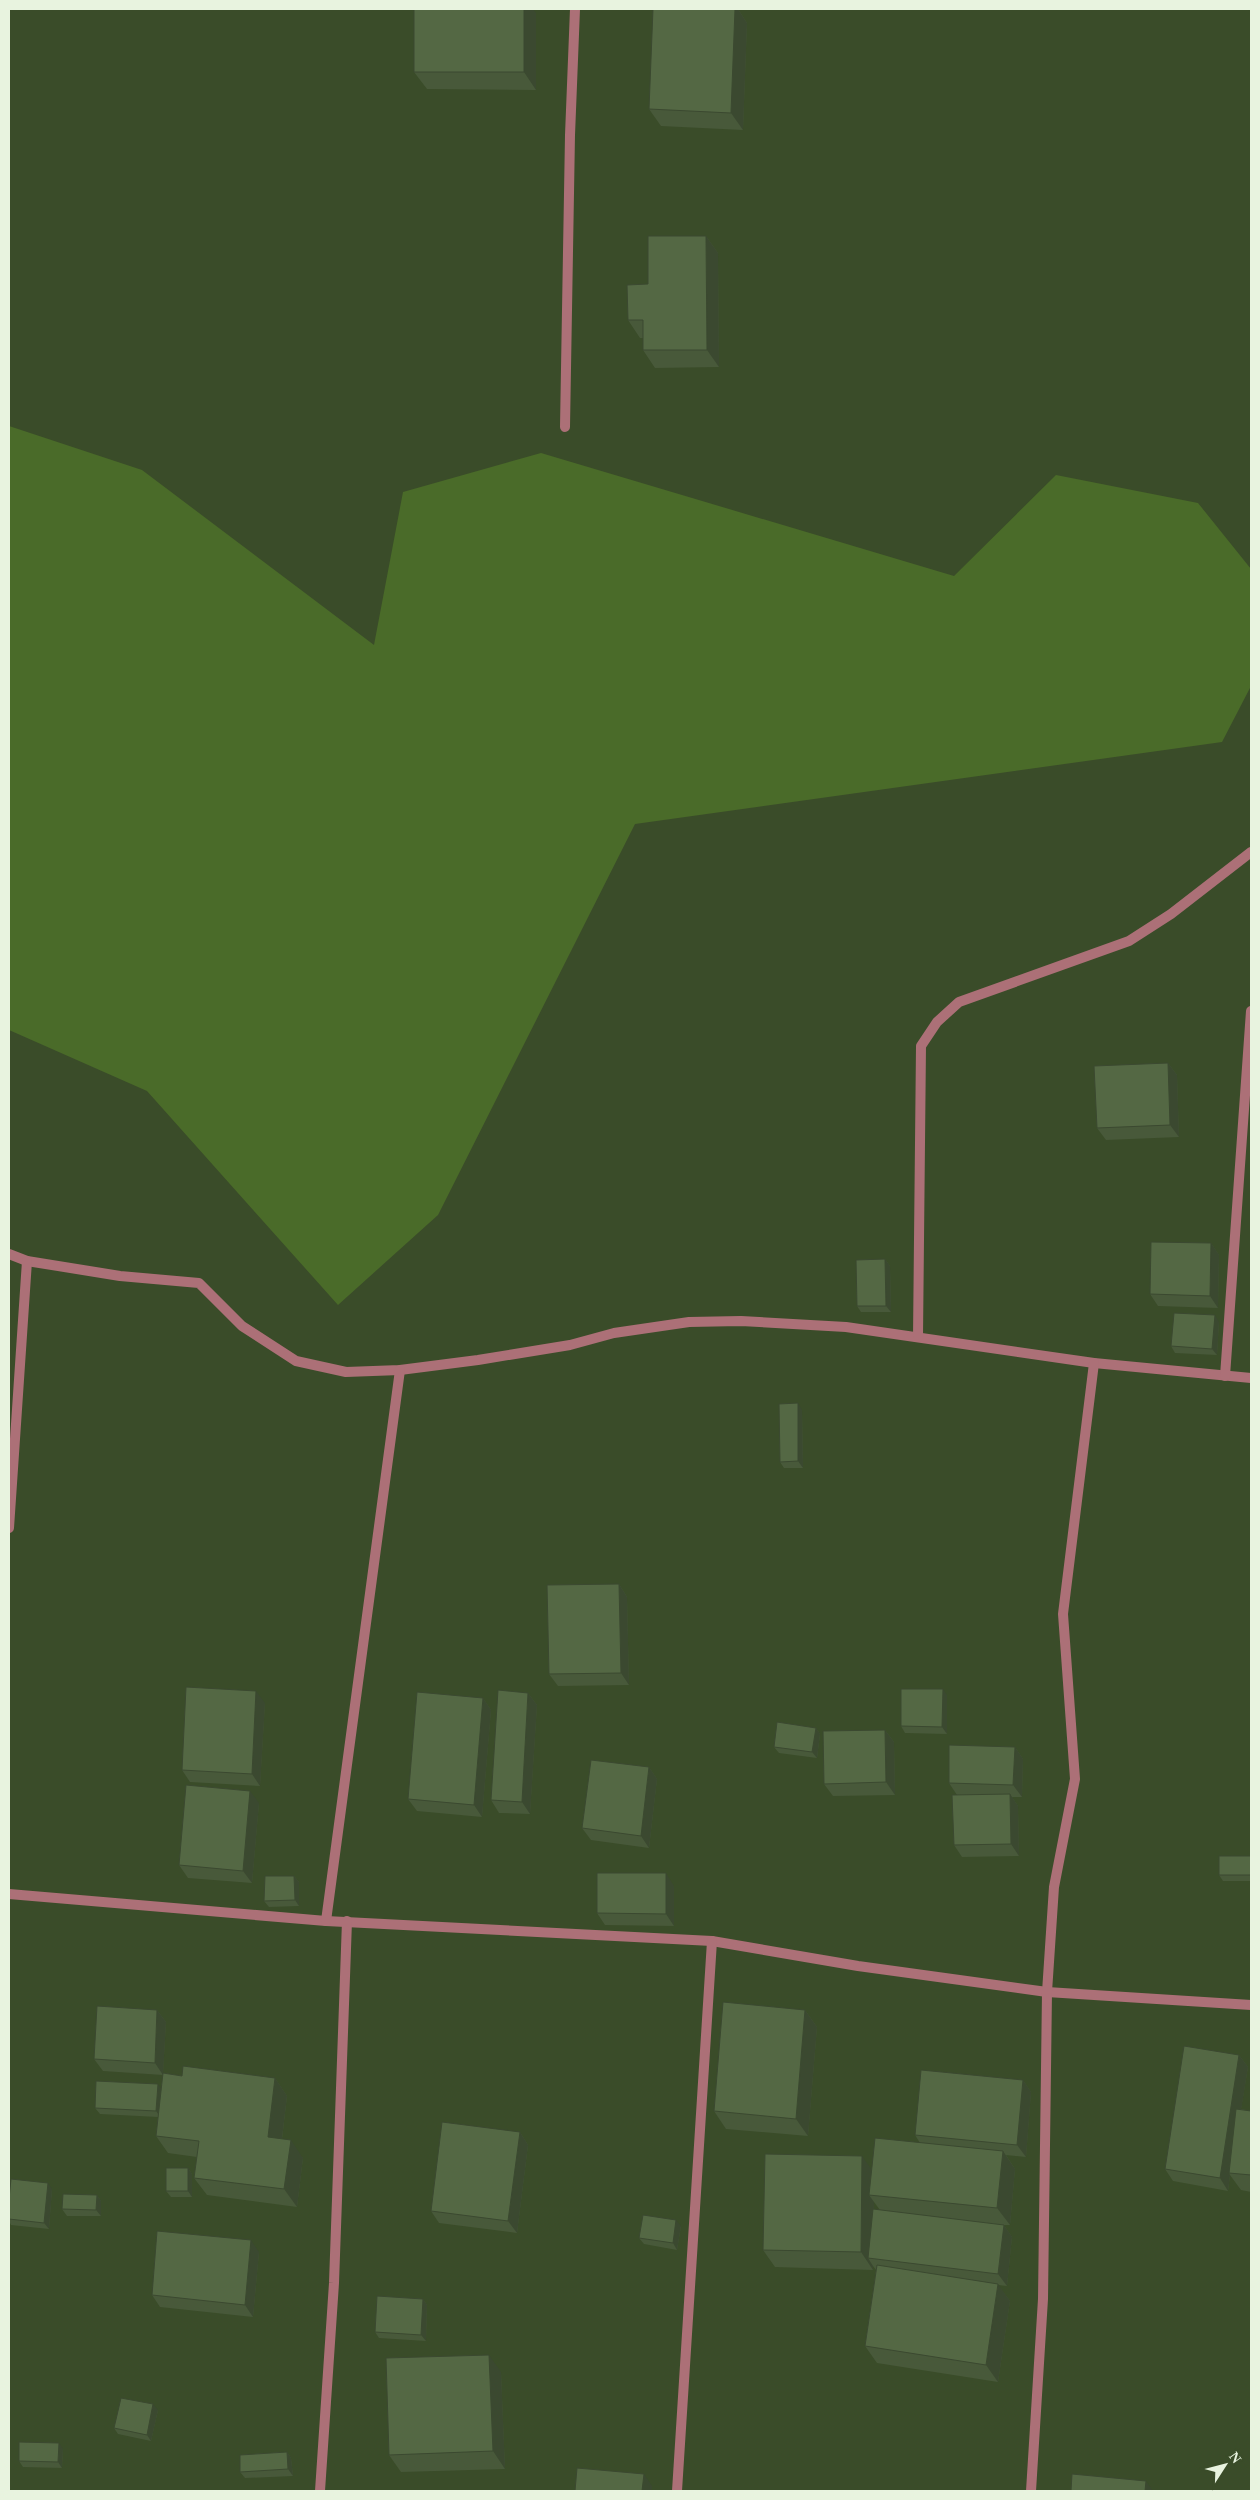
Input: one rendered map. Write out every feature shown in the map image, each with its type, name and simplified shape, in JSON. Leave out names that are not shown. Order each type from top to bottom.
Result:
[{"type":"street","points":[[565,427],[570,135],[575,9]]},
{"type":"street","points":[[918,1337],[921,1046],[936,1022],[959,1002],[1129,941],[1171,914],[1251,852]]},
{"type":"street","points":[[1225,1376],[1251,1012]]},
{"type":"street","points":[[9,1254],[27,1261],[120,1276],[199,1283],[242,1326],[296,1361],[346,1372],[400,1370],[478,1360],[570,1344],[614,1333],[689,1322],[741,1321],[846,1327],[1094,1363],[1251,1378]]},
{"type":"street","points":[[9,1528],[27,1261]]},
{"type":"street","points":[[1031,2491],[1043,2299],[1047,1992],[1054,1887],[1075,1779],[1063,1614],[1094,1363]]},
{"type":"street","points":[[326,1921],[400,1370]]},
{"type":"street","points":[[9,1894],[326,1921],[712,1941],[858,1966],[1047,1992],[1251,2005]]},
{"type":"street","points":[[320,2491],[334,2283],[347,1921]]},
{"type":"street","points":[[677,2491],[712,1941]]},
{"type":"green space","points":[[9,426],[142,470],[374,645],[403,492],[541,453],[954,576],[1056,475],[1198,503],[1251,569],[1251,686],[1222,742],[635,824],[438,1215],[338,1305],[147,1091],[9,1030]]},
{"type":"building","points":[[414,9],[524,9],[524,72],[414,72]]},
{"type":"building","points":[[653,9],[735,9],[731,113],[649,109]]},
{"type":"building","points":[[648,236],[706,236],[707,350],[643,350],[643,320],[628,320],[627,285],[648,284]]},
{"type":"building","points":[[1168,1063],[1170,1125],[1097,1128],[1094,1066]]},
{"type":"building","points":[[1151,1242],[1211,1243],[1210,1296],[1150,1294]]},
{"type":"building","points":[[885,1259],[886,1306],[857,1306],[856,1260]]},
{"type":"building","points":[[1174,1313],[1215,1315],[1212,1349],[1171,1346]]},
{"type":"building","points":[[798,1403],[798,1461],[780,1462],[779,1404]]},
{"type":"building","points":[[619,1584],[621,1673],[549,1674],[547,1585]]},
{"type":"building","points":[[186,1687],[256,1691],[252,1774],[182,1770]]},
{"type":"building","points":[[901,1689],[943,1689],[942,1727],[901,1726]]},
{"type":"building","points":[[498,1690],[528,1693],[522,1802],[491,1800]]},
{"type":"building","points":[[417,1692],[483,1698],[474,1805],[408,1799]]},
{"type":"building","points":[[777,1722],[816,1728],[812,1752],[774,1747]]},
{"type":"building","points":[[885,1730],[886,1782],[824,1784],[823,1731]]},
{"type":"building","points":[[949,1745],[1015,1747],[1013,1785],[949,1783]]},
{"type":"building","points":[[591,1760],[649,1767],[641,1836],[582,1828]]},
{"type":"building","points":[[186,1785],[250,1791],[243,1871],[179,1865]]},
{"type":"building","points":[[1010,1794],[1011,1844],[954,1845],[952,1795]]},
{"type":"building","points":[[1219,1856],[1251,1856],[1251,1875],[1219,1875]]},
{"type":"building","points":[[597,1873],[666,1873],[666,1914],[597,1913]]},
{"type":"building","points":[[265,1876],[294,1876],[295,1900],[264,1901]]},
{"type":"building","points":[[723,2002],[805,2010],[796,2119],[714,2111]]},
{"type":"building","points":[[97,2006],[157,2010],[155,2063],[94,2059]]},
{"type":"building","points":[[1184,2046],[1239,2055],[1220,2178],[1165,2169]]},
{"type":"building","points":[[183,2066],[275,2078],[268,2137],[291,2140],[284,2189],[194,2178],[199,2141],[156,2136],[163,2073],[182,2076]]},
{"type":"building","points":[[921,2070],[1023,2080],[1017,2145],[915,2135]]},
{"type":"building","points":[[96,2081],[158,2084],[156,2111],[95,2108]]},
{"type":"building","points":[[1236,2109],[1251,2111],[1251,2175],[1229,2173]]},
{"type":"building","points":[[442,2122],[520,2132],[508,2221],[431,2211]]},
{"type":"building","points":[[875,2138],[1003,2151],[997,2208],[869,2195]]},
{"type":"building","points":[[765,2154],[862,2156],[861,2252],[763,2250]]},
{"type":"building","points":[[166,2168],[188,2168],[188,2191],[166,2191]]},
{"type":"building","points":[[11,2179],[48,2183],[44,2223],[9,2219]]},
{"type":"building","points":[[63,2194],[97,2195],[96,2210],[62,2209]]},
{"type":"building","points":[[873,2209],[1004,2225],[998,2274],[868,2258]]},
{"type":"building","points":[[643,2215],[676,2220],[673,2243],[639,2238]]},
{"type":"building","points":[[157,2231],[251,2240],[245,2305],[152,2295]]},
{"type":"building","points":[[877,2265],[998,2284],[986,2365],[865,2346]]},
{"type":"building","points":[[377,2296],[423,2299],[421,2335],[375,2332]]},
{"type":"building","points":[[489,2355],[493,2451],[389,2455],[386,2358]]},
{"type":"building","points":[[121,2398],[153,2404],[147,2435],[114,2428]]},
{"type":"building","points":[[19,2442],[59,2443],[58,2462],[19,2461]]},
{"type":"building","points":[[287,2452],[288,2469],[240,2472],[240,2455]]},
{"type":"building","points":[[577,2468],[644,2474],[642,2491],[575,2491]]},
{"type":"building","points":[[1072,2474],[1146,2481],[1145,2491],[1071,2491]]}]
